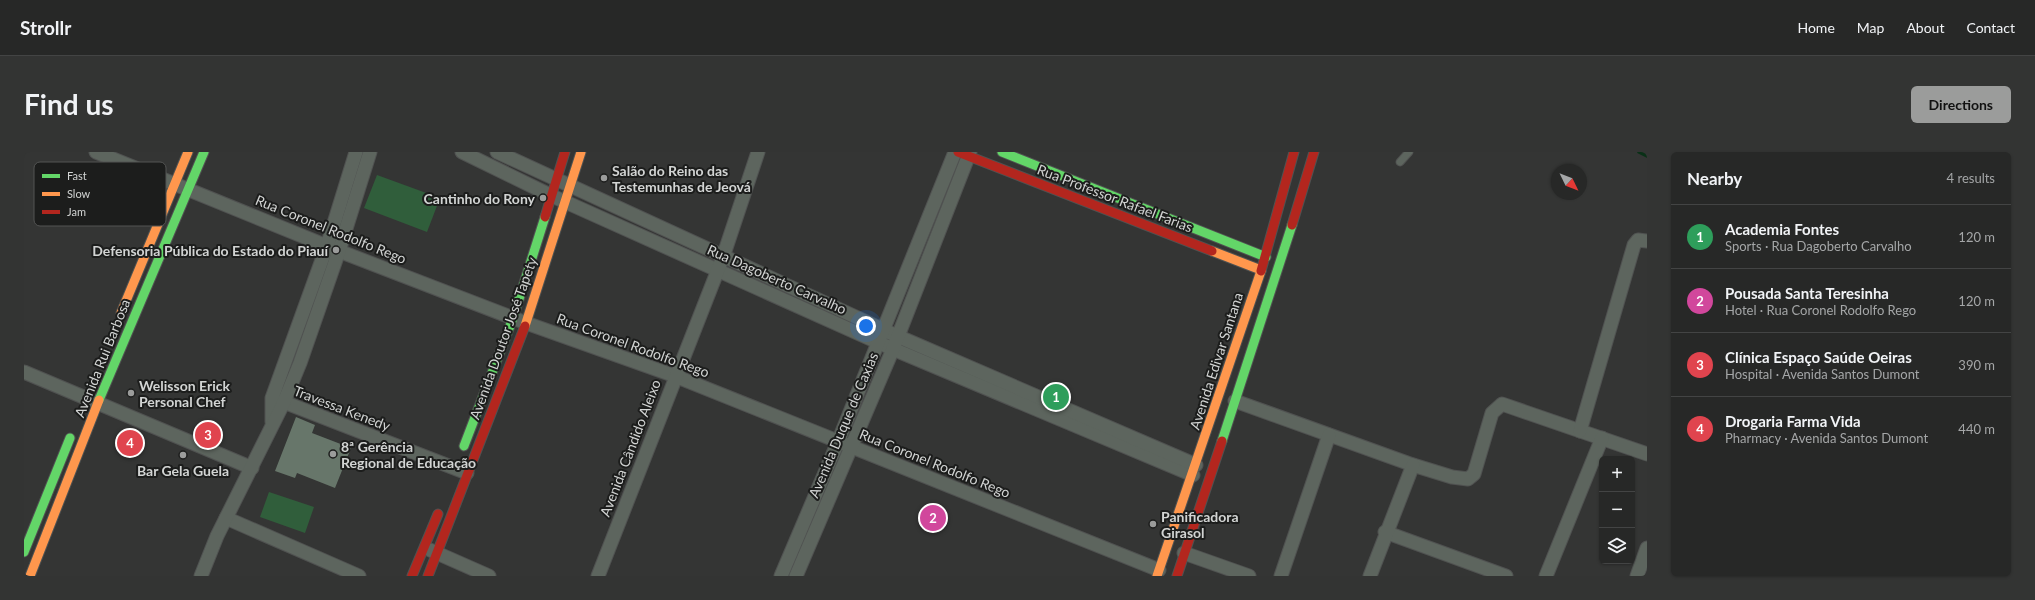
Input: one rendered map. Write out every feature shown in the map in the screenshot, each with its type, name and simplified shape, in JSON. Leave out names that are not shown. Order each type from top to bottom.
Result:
[{"type":"main road","name":"Avenida Rui Barbosa","points":[[166,204],[188,152]]},
{"type":"main road","name":"Avenida Rui Barbosa","points":[[30,576],[90,399],[121,341],[204,152]]},
{"type":"main road","name":"Avenida Doutor José Tapety","points":[[428,576],[437,552],[458,467],[513,318],[550,195],[565,152]]},
{"type":"main road","name":"Avenida Doutor José Tapety","points":[[458,467],[526,323],[581,152]]},
{"type":"main road","name":"Rua Professor Rafael Farias","points":[[1002,152],[1266,256]]},
{"type":"main road","name":"Avenida Edivar Santana","points":[[1158,573],[1195,470],[1266,256],[1294,152]]},
{"type":"main road","points":[[1176,576],[1279,269],[1314,152]]},
{"type":"main road","name":"Rua Professor Rafael Farias","points":[[963,153],[1261,270]]},
{"type":"main road","name":"Avenida Rui Barbosa","points":[[117,324],[157,226]]},
{"type":"main road","name":"Avenida Rui Barbosa","points":[[24,552],[75,427]]},
{"type":"main road","points":[[412,576],[441,505]]},
{"type":"street","name":"Rua Coronel Rodolfo Rego","points":[[96,152],[120,162]]},
{"type":"street","points":[[333,248],[356,152]]},
{"type":"street","points":[[201,576],[226,518],[252,468],[272,424],[278,400],[333,248],[370,152]]},
{"type":"street","name":"Rua Dagoberto Carvalho","points":[[462,152],[564,201],[882,329],[895,342],[1195,470]]},
{"type":"street","name":"Rua Dagoberto Carvalho","points":[[497,152],[556,180],[878,342],[895,342]]},
{"type":"street","name":"Avenida Cândido Aleixo","points":[[598,576],[675,376],[721,263],[758,152]]},
{"type":"street","name":"Avenida Duque de Caxias","points":[[781,576],[838,442],[882,329],[963,153]]},
{"type":"street","name":"Avenida Duque de Caxias","points":[[796,576],[895,342],[963,153]]},
{"type":"street","name":"Rua Coronel Rodolfo Rego","points":[[166,181],[526,323],[675,376],[851,446],[1158,573]]},
{"type":"street","points":[[1580,431],[1634,245],[1638,240],[1647,241]]},
{"type":"street","points":[[24,372],[252,468]]},
{"type":"street","name":"Travessa Kenedy","points":[[278,400],[458,467]]},
{"type":"street","points":[[1235,401],[1413,465],[1458,478],[1472,477],[1492,413],[1502,404],[1647,454]]},
{"type":"street","points":[[1281,576],[1329,435]]},
{"type":"street","points":[[1546,576],[1602,438]]},
{"type":"street","points":[[1370,576],[1385,532],[1413,465]]},
{"type":"street","points":[[226,518],[359,576]]},
{"type":"street","points":[[1385,532],[1506,576]]},
{"type":"street","points":[[425,547],[489,576]]},
{"type":"street","points":[[1637,576],[1647,548]]},
{"type":"street","points":[[1184,552],[1249,576]]},
{"type":"lane","points":[[1400,162],[1409,152]]},
{"type":"green space","points":[[377,175],[440,198],[427,232],[364,208]]},
{"type":"green space","points":[[269,492],[314,507],[305,533],[260,517]]},
{"type":"building","name":"8ª Gerência Regional de Educação","points":[[296,417],[315,425],[312,433],[351,448],[335,488],[297,473],[295,478],[275,471]]},
{"type":"waterway","points":[[1639,152],[1647,156]]},
{"type":"traffic: fast","points":[[99,400],[204,152]]},
{"type":"traffic: fast","points":[[1002,152],[1266,257]]},
{"type":"traffic: fast","points":[[464,446],[513,318],[545,217]]},
{"type":"traffic: fast","points":[[1222,441],[1292,225]]},
{"type":"traffic: fast","points":[[24,552],[70,438]]},
{"type":"traffic: slow","points":[[166,205],[188,152]]},
{"type":"traffic: slow","points":[[525,326],[581,152]]},
{"type":"traffic: slow","points":[[121,313],[157,226]]},
{"type":"traffic: slow","points":[[1212,251],[1261,270]]},
{"type":"traffic: slow","points":[[1157,576],[1261,271]]},
{"type":"traffic: slow","points":[[30,576],[99,400]]},
{"type":"traffic: jam","points":[[545,217],[565,152]]},
{"type":"traffic: jam","points":[[958,152],[1212,251]]},
{"type":"traffic: jam","points":[[1261,271],[1294,152]]},
{"type":"traffic: jam","points":[[1292,225],[1314,152]]},
{"type":"traffic: jam","points":[[428,576],[525,326]]},
{"type":"traffic: jam","points":[[1177,576],[1222,441]]},
{"type":"traffic: jam","points":[[412,576],[438,514]]},
{"type":"place","name":"Salão do Reino das Testemunhas de Jeová","points":[[604,178]]},
{"type":"place","name":"Cantinho do Rony","points":[[543,198]]},
{"type":"place","name":"Defensoria Pública do Estado do Piauí","points":[[336,250]]},
{"type":"place","name":"Welisson Erick Personal Chef","points":[[131,393]]},
{"type":"place","name":"Academia Fontes","points":[[1056,397]]},
{"type":"place","name":"Clínica Espaço Saúde Oeiras","points":[[208,435]]},
{"type":"place","name":"Drogaria Farma Vida","points":[[130,443]]},
{"type":"place","name":"8ª Gerência Regional de Educação","points":[[333,454]]},
{"type":"place","name":"Bar Gela Guela","points":[[183,455]]},
{"type":"place","name":"Pousada Santa Teresinha","points":[[933,518]]},
{"type":"place","name":"Panificadora Girasol","points":[[1153,524]]}]
